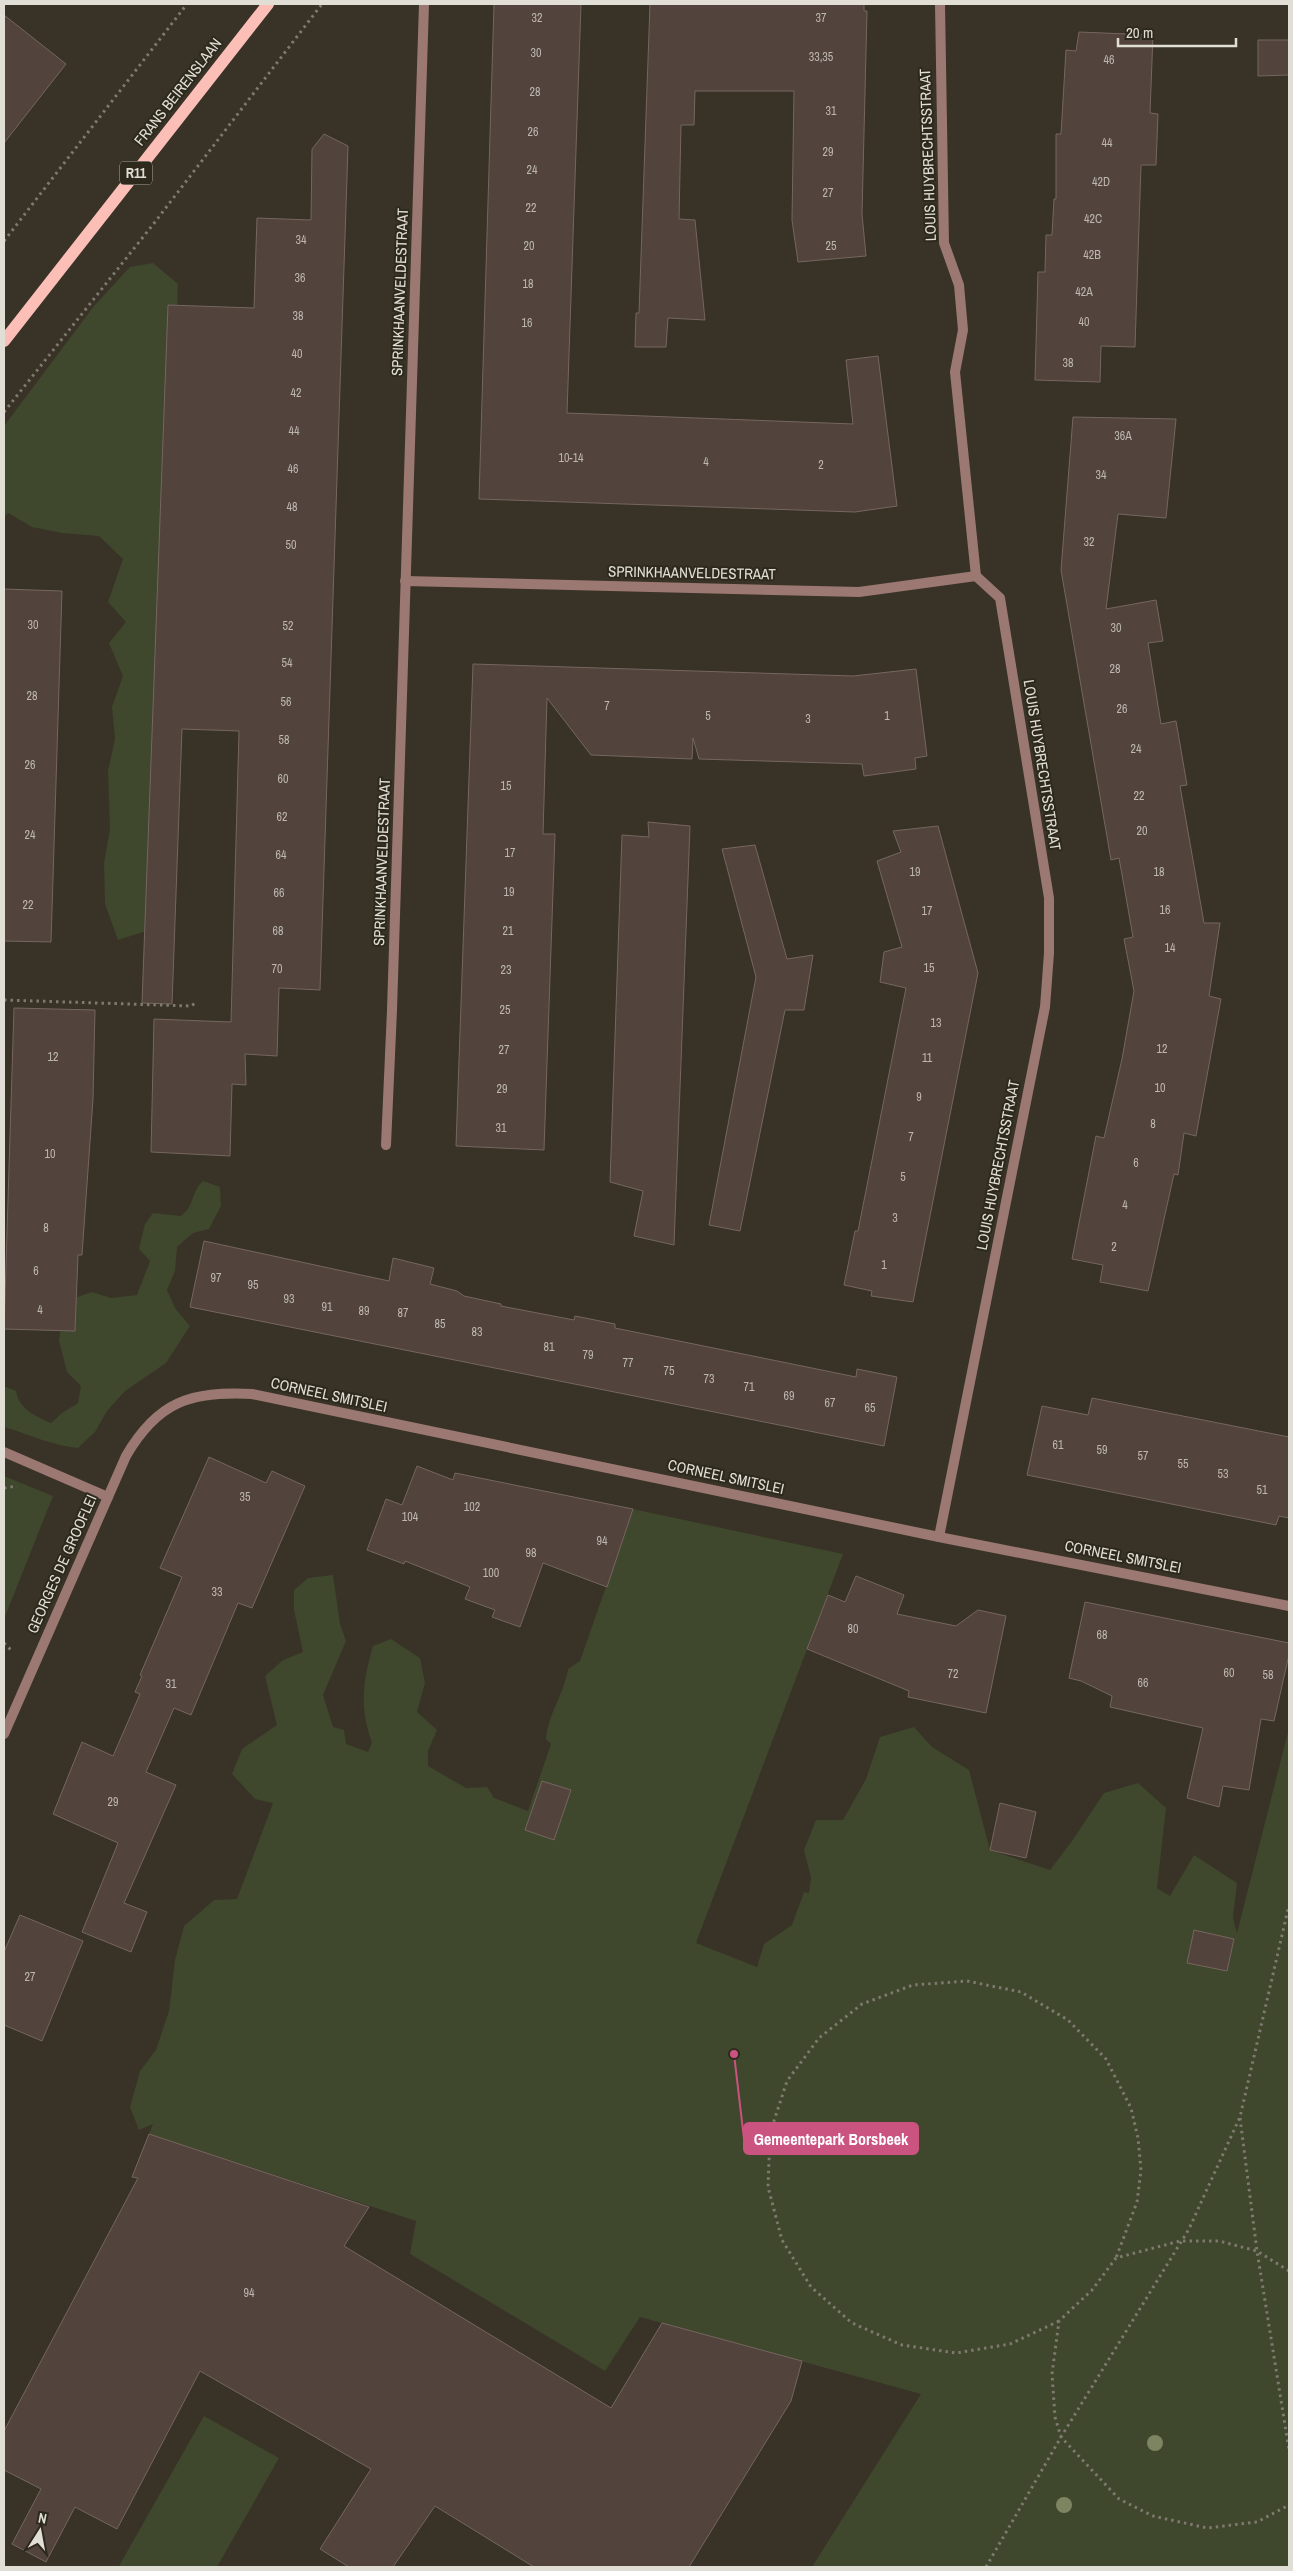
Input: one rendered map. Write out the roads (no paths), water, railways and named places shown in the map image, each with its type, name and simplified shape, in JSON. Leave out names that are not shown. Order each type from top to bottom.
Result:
[{"type":"main road","name":"FRANS BEIRENSLAAN","points":[[4,341],[268,4]]},
{"type":"street","name":"SPRINKHAANVELDESTRAAT","points":[[386,1145],[424,4]]},
{"type":"street","name":"LOUIS HUYBRECHTSSTRAAT","points":[[939,1536],[1045,1007],[1049,953],[1049,898],[1000,598],[976,576],[955,372],[963,330],[959,285],[944,243],[940,4]]},
{"type":"street","name":"SPRINKHAANVELDESTRAAT","points":[[405,581],[859,592],[976,576]]},
{"type":"street","name":"CORNEEL SMITSLEI","points":[[160,1414],[185,1399],[218,1392],[252,1394],[939,1536],[1289,1606]]},
{"type":"street","name":"GEORGES DE GROOFLEI","points":[[4,1734],[126,1456],[140,1432],[160,1414]]},
{"type":"street","points":[[4,1452],[108,1497]]},
{"type":"place","name":"Gemeentepark Borsbeek","points":[[734,2054]]}]
